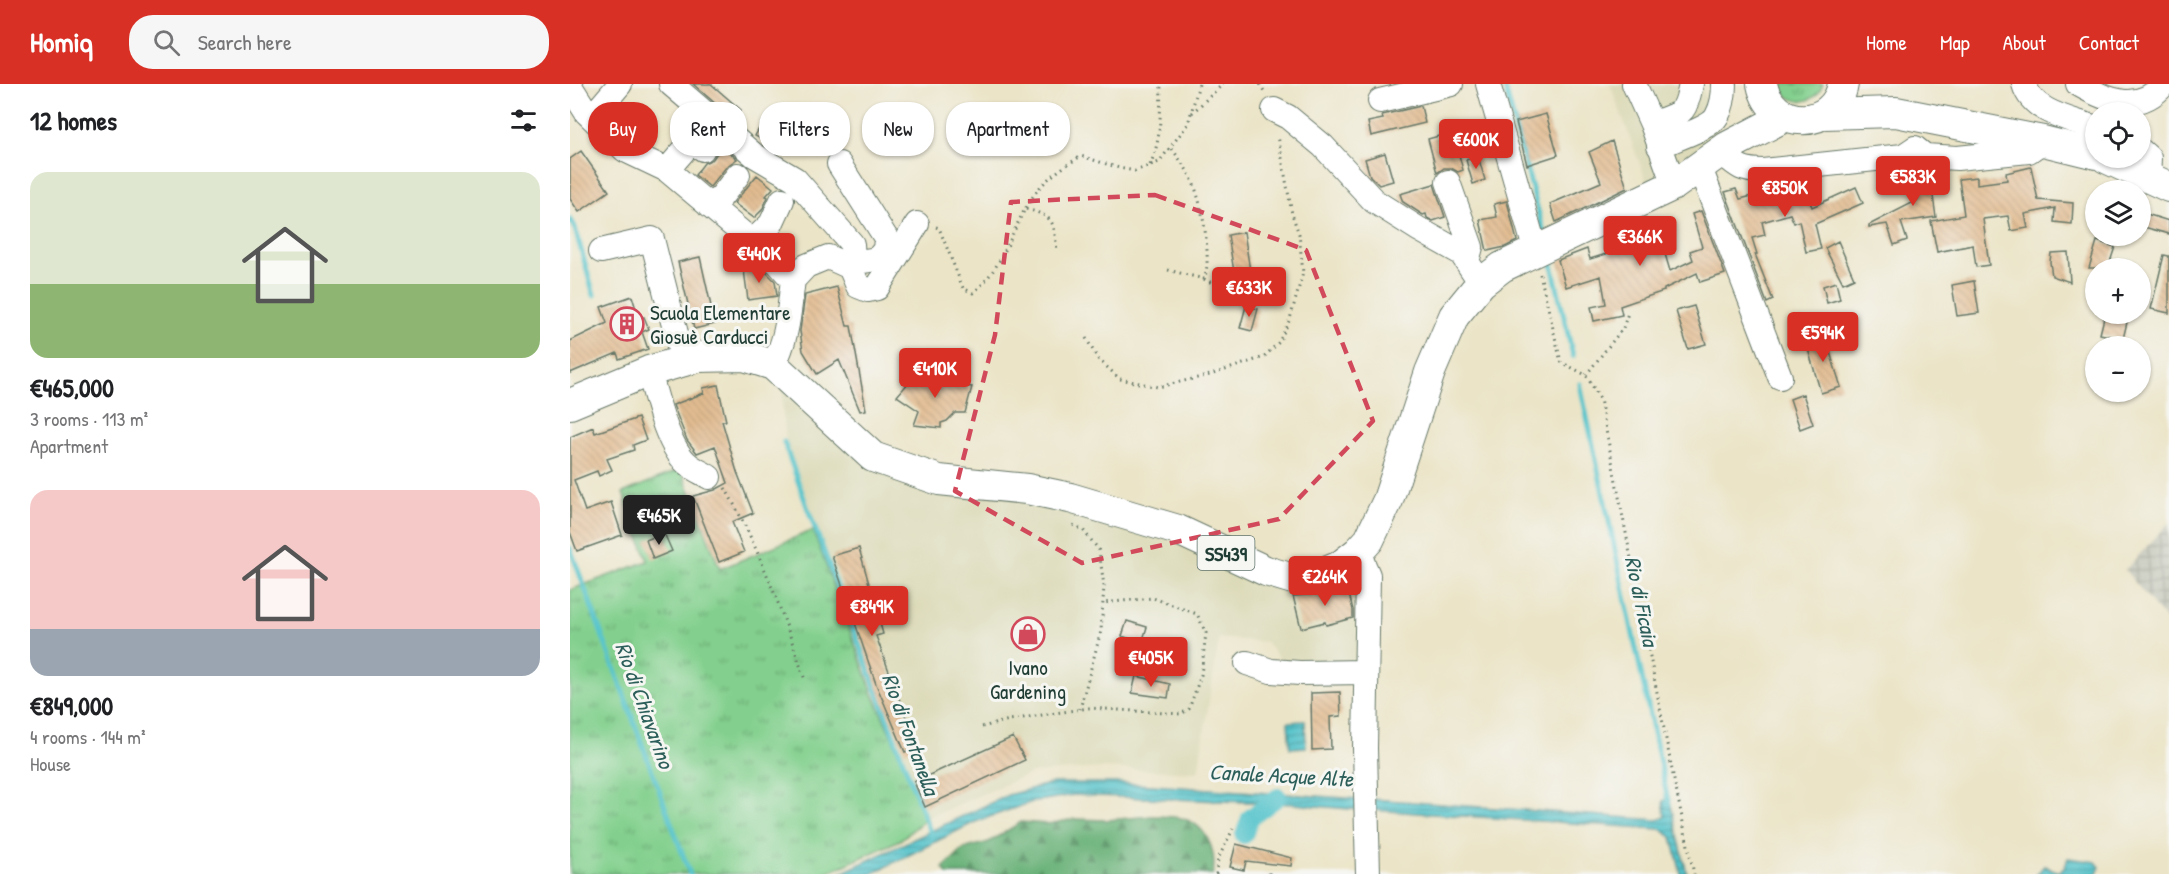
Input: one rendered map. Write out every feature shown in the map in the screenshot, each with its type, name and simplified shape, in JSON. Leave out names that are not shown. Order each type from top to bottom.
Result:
[{"type":"main road","points":[[1762,84],[1768,101],[1776,110],[1786,116],[1805,120],[1823,114],[1906,114],[2085,151]]},
{"type":"main road","points":[[1714,163],[1762,84]]},
{"type":"main road","points":[[1823,114],[1837,100],[1843,84]]},
{"type":"main road","points":[[1857,84],[1906,114]]},
{"type":"main road","name":"SS439","points":[[570,404],[649,371],[683,361],[698,357],[744,356],[773,364],[873,457],[939,480],[1006,486],[1070,498],[1178,530],[1266,571],[1293,579],[1312,578],[1340,566],[1358,552],[1376,528],[1388,500],[1441,344],[1474,273],[1502,267],[1535,249],[1674,185],[1714,163],[1786,116]]},
{"type":"street","points":[[605,102],[620,84]]},
{"type":"street","points":[[670,84],[754,155],[795,179],[852,244],[851,263],[858,286],[868,290],[877,288],[917,224]]},
{"type":"street","points":[[1380,101],[1451,84]]},
{"type":"street","points":[[1488,84],[1535,249]]},
{"type":"street","points":[[1634,84],[1674,185]]},
{"type":"street","points":[[1655,135],[1683,111],[1687,104],[1691,84]]},
{"type":"street","points":[[1655,135],[1710,124],[1717,117],[1724,95],[1724,84]]},
{"type":"street","points":[[2024,84],[2026,90],[2045,111],[2085,124]]},
{"type":"street","points":[[2078,84],[2095,94],[2117,101],[2136,103],[2164,84]]},
{"type":"street","points":[[570,86],[588,111]]},
{"type":"street","points":[[1274,110],[1288,117],[1323,146],[1374,201],[1461,253],[1474,273]]},
{"type":"street","points":[[1906,114],[1915,148],[1925,156],[1957,158],[2030,151],[2043,141]]},
{"type":"street","points":[[1714,163],[1750,171],[1903,156],[1915,148]]},
{"type":"street","points":[[638,156],[667,170],[778,263],[793,280]]},
{"type":"street","points":[[667,170],[679,156]]},
{"type":"street","points":[[1714,163],[1750,171]]},
{"type":"street","points":[[1714,163],[1780,378]]},
{"type":"street","points":[[773,364],[779,355],[788,324],[793,280],[806,266],[828,257],[851,263],[877,260],[885,250],[886,238],[839,165]]},
{"type":"street","points":[[709,206],[721,197],[738,174]]},
{"type":"street","points":[[1448,182],[1471,247],[1474,273]]},
{"type":"street","points":[[752,242],[771,224],[782,200]]},
{"type":"street","points":[[601,250],[652,238],[683,361]]},
{"type":"street","points":[[773,364],[775,304]]},
{"type":"street","points":[[649,371],[666,430],[675,446],[687,464],[709,477]]},
{"type":"street","points":[[1358,552],[1368,575],[1366,672],[1368,874]]},
{"type":"street","points":[[1247,663],[1271,671],[1366,672]]},
{"type":"path","points":[[1149,166],[1154,155],[1160,126],[1161,84]]},
{"type":"path","points":[[917,224],[927,223],[939,228],[963,288],[974,293],[988,280],[1000,263],[1032,198],[1054,173],[1081,156],[1135,171],[1159,162],[1188,124],[1199,84]]},
{"type":"path","points":[[1191,114],[1222,84]]},
{"type":"path","points":[[1086,338],[1098,359],[1120,379],[1158,387],[1210,375],[1264,357],[1279,342],[1290,319],[1303,273],[1299,234],[1292,214],[1274,110],[1260,84]]},
{"type":"path","points":[[1171,147],[1190,176],[1203,219],[1208,269],[1204,279]]},
{"type":"path","points":[[1026,209],[1044,214],[1053,223],[1057,249]]},
{"type":"path","points":[[1535,249],[1561,362],[1586,375],[1600,399],[1694,874]]},
{"type":"path","points":[[1168,270],[1204,279],[1220,287]]},
{"type":"path","points":[[1586,375],[1623,327],[1628,313]]},
{"type":"path","points":[[709,477],[723,484],[758,552],[780,604],[804,680]]},
{"type":"path","points":[[1068,522],[1083,530],[1099,550],[1104,586],[1101,631],[1080,709]]},
{"type":"path","points":[[982,727],[1009,720],[1080,709],[1181,714],[1190,709],[1201,675],[1206,633],[1197,614],[1153,598],[1102,603]]},
{"type":"path","points":[[1216,874],[1218,859],[1233,829]]},
{"type":"highlighted area","points":[[1155,195],[1306,250],[1373,421],[1279,519],[1082,563],[955,491],[995,335],[1011,202]]},
{"type":"shaded area","points":[[1610,84],[1701,84],[1719,141],[1648,186]]},
{"type":"shaded area","points":[[782,383],[875,468],[1072,503],[1233,564],[1358,572],[1359,665],[1283,663],[1266,642],[1219,638],[1198,772],[1099,768],[1031,773],[927,818],[873,694],[813,530],[802,484],[787,447]]},
{"type":"shaded area","points":[[2169,523],[2169,624],[2125,570]]},
{"type":"green space","points":[[1779,84],[1823,84],[1814,97],[1801,101],[1788,97]]},
{"type":"green space","points":[[681,469],[720,569],[813,530],[873,694],[927,818],[900,840],[825,874],[570,874],[570,590],[648,561],[623,493]]},
{"type":"green space","points":[[1152,816],[1181,818],[1197,826],[1208,839],[1211,847],[1213,874],[947,874],[943,868],[963,849],[989,842],[1021,822],[1048,824],[1075,819],[1107,820]]},
{"type":"water","points":[[1305,721],[1306,747],[1290,748],[1288,722]]},
{"type":"water","points":[[1053,783],[1120,783],[1360,799],[1359,810],[1294,804],[1073,795],[1032,802],[975,822],[871,874],[839,874],[1008,795]]},
{"type":"water","points":[[1669,797],[1687,874],[1681,874],[1672,837],[1660,829],[1373,810],[1373,799],[1658,820],[1665,817],[1663,801]]},
{"type":"water","points":[[2068,858],[2096,862],[2100,867],[2096,874],[2037,874],[2044,866],[2059,872],[2065,866]]},
{"type":"building","points":[[693,84],[711,84],[732,102],[714,102]]},
{"type":"building","points":[[1421,106],[1425,123],[1371,136],[1368,122],[1383,119],[1382,115]]},
{"type":"building","points":[[1546,114],[1558,155],[1527,165],[1516,122]]},
{"type":"building","points":[[1453,132],[1463,170],[1458,172],[1451,168],[1444,168],[1437,173],[1428,139]]},
{"type":"building","points":[[1612,141],[1627,188],[1556,222],[1550,204],[1601,182],[1589,152]]},
{"type":"building","points":[[581,151],[609,191],[579,212],[570,199],[570,159]]},
{"type":"building","points":[[1385,153],[1393,181],[1379,185],[1370,176],[1365,159]]},
{"type":"building","points":[[715,156],[733,156],[737,159],[727,166],[710,187],[695,175],[704,163]]},
{"type":"building","points":[[1478,156],[1485,180],[1473,184],[1466,160]]},
{"type":"building","points":[[2031,167],[2038,200],[2073,203],[2072,224],[2054,222],[2055,208],[2025,214],[2028,228],[2011,231],[2008,216],[1983,219],[1989,265],[1976,267],[1973,245],[1937,252],[1931,221],[1964,215],[1959,179],[1977,177],[1977,184],[2007,180],[2006,173]]},
{"type":"building","points":[[1937,174],[1938,189],[1932,189],[1936,217],[1901,222],[1907,240],[1894,245],[1887,224],[1869,227],[1918,200],[1906,175]]},
{"type":"building","points":[[757,175],[773,188],[766,196],[768,197],[762,210],[754,218],[734,203]]},
{"type":"building","points":[[1434,184],[1445,217],[1433,221],[1427,218],[1426,214],[1423,215],[1403,202],[1400,194]]},
{"type":"building","points":[[1804,187],[1812,207],[1856,187],[1863,203],[1815,224],[1821,249],[1806,252],[1799,221],[1794,223],[1790,214],[1762,222],[1765,235],[1752,238],[1757,254],[1755,254],[1773,300],[1767,303],[1725,192],[1736,189],[1740,199],[1772,191],[1775,200]]},
{"type":"building","points":[[1507,201],[1517,241],[1505,247],[1487,251],[1480,220],[1497,217],[1494,204]]},
{"type":"building","points":[[1701,211],[1725,274],[1700,282],[1697,273],[1664,291],[1620,306],[1622,315],[1594,321],[1591,307],[1606,304],[1601,276],[1566,287],[1558,260],[1587,249],[1590,259],[1619,250],[1614,235],[1656,223],[1670,271],[1693,260],[1690,251],[1702,247],[1692,214]]},
{"type":"building","points":[[2151,215],[2169,221],[2169,234],[2151,229]]},
{"type":"building","points":[[1244,232],[1251,277],[1235,278],[1228,235]]},
{"type":"building","points":[[1838,241],[1854,278],[1843,283],[1825,248]]},
{"type":"building","points":[[2096,246],[2115,247],[2111,258],[2092,258]]},
{"type":"building","points":[[2068,252],[2070,282],[2052,276],[2050,262],[2051,253]]},
{"type":"building","points":[[2164,255],[2169,256],[2169,313],[2151,309]]},
{"type":"building","points":[[700,257],[715,324],[694,329],[678,262]]},
{"type":"building","points":[[762,268],[775,281],[777,296],[748,300],[744,270]]},
{"type":"building","points":[[1974,281],[1979,313],[1957,316],[1952,285]]},
{"type":"building","points":[[1836,282],[1840,299],[1827,303],[1823,286]]},
{"type":"building","points":[[837,287],[847,326],[851,326],[866,410],[860,411],[839,360],[817,374],[803,351],[800,331],[805,295]]},
{"type":"building","points":[[632,296],[639,319],[644,317],[649,329],[642,332],[648,349],[619,359],[617,353],[570,373],[570,341],[607,323],[601,307]]},
{"type":"building","points":[[1246,306],[1258,309],[1252,331],[1240,328]]},
{"type":"building","points":[[1694,306],[1706,344],[1688,349],[1676,311]]},
{"type":"building","points":[[2102,324],[2127,324],[2124,336],[2100,334]]},
{"type":"building","points":[[1824,333],[1841,387],[1821,393],[1805,339]]},
{"type":"building","points":[[922,367],[936,382],[972,387],[965,413],[955,413],[947,421],[941,423],[941,428],[914,425],[919,411],[897,396]]},
{"type":"building","points":[[718,385],[726,421],[722,421],[737,472],[753,513],[732,522],[744,552],[719,562],[693,496],[715,490],[728,483],[715,446],[697,453],[687,440],[673,405],[704,393],[703,388]]},
{"type":"building","points":[[1803,394],[1813,424],[1800,429],[1790,399]]},
{"type":"building","points":[[638,418],[646,440],[633,445],[634,450],[607,459],[612,470],[599,476],[597,471],[574,480],[585,511],[611,502],[622,535],[577,551],[570,532],[570,437],[593,427],[595,433]]},
{"type":"building","points":[[664,533],[672,551],[653,559],[646,540]]},
{"type":"building","points":[[859,548],[883,634],[876,636],[917,747],[905,752],[876,684],[832,556]]},
{"type":"building","points":[[1346,582],[1353,618],[1301,628],[1293,596],[1318,594]]},
{"type":"building","points":[[1127,621],[1147,627],[1142,643],[1122,636]]},
{"type":"building","points":[[1136,676],[1170,684],[1168,698],[1132,693]]},
{"type":"building","points":[[1340,692],[1341,716],[1330,717],[1331,749],[1312,750],[1311,693]]},
{"type":"building","points":[[1013,737],[1025,760],[925,807],[914,782]]},
{"type":"building","points":[[1236,844],[1292,858],[1291,866],[1246,861],[1244,870],[1230,867]]},
{"type":"waterway","name":"Rio di Ficaia","points":[[1504,84],[1544,233]]},
{"type":"waterway","name":"Rio di Fontanella","points":[[570,220],[574,225],[594,295]]},
{"type":"waterway","name":"Rio di Ficaia","points":[[1550,256],[1573,356]]},
{"type":"waterway","name":"Rio di Ficaia","points":[[1580,384],[1669,805]]},
{"type":"waterway","name":"Rio di Fontanella","points":[[784,442],[932,837]]},
{"type":"waterway","name":"Rio di Chiavarino","points":[[570,548],[690,874]]},
{"type":"waterway","name":"Canale Acque Alte","points":[[1244,835],[1250,818],[1278,797]]},
{"type":"place","name":"Scuola Elementare Giosuè Carducci","points":[[627,324]]},
{"type":"place","name":"Ivano Gardening","points":[[1028,634]]}]
